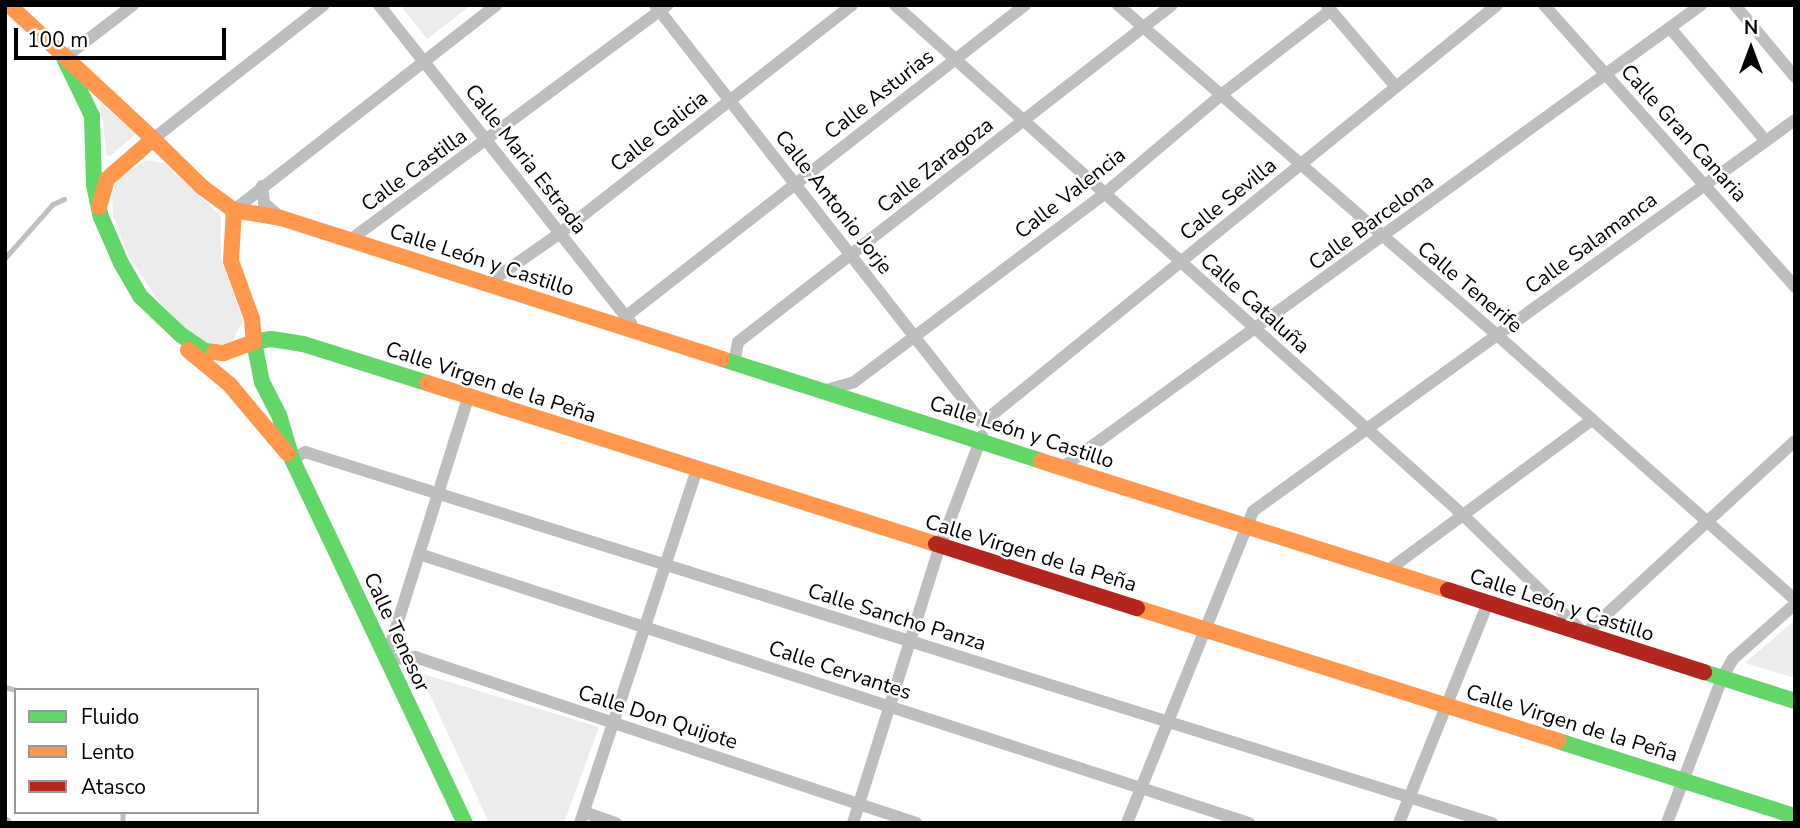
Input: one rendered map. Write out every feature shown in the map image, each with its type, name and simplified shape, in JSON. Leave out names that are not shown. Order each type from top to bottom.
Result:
[{"type":"street","points":[[9,5],[64,58],[110,96],[202,187],[234,210],[496,5]]},
{"type":"street","points":[[64,58],[134,5]]},
{"type":"street","points":[[99,207],[107,180],[153,139],[324,5]]},
{"type":"street","name":"Calle Maria Estrada","points":[[379,5],[625,317],[645,334]]},
{"type":"street","name":"Calle Galicia","points":[[487,284],[559,234],[852,5]]},
{"type":"street","name":"Calle Cataluña","points":[[895,5],[1463,516],[1585,634]]},
{"type":"street","name":"Calle Asturias","points":[[625,317],[1026,5]]},
{"type":"street","name":"Calle Tenerife","points":[[1118,5],[1382,238],[1497,335],[1795,602]]},
{"type":"street","name":"Calle Zaragoza","points":[[734,363],[738,342],[1172,5]]},
{"type":"street","name":"Calle Sevilla","points":[[982,423],[1497,5]]},
{"type":"street","name":"Calle Gran Canaria","points":[[1544,5],[1704,185],[1790,272],[1795,287]]},
{"type":"street","name":"Calle Barcelona","points":[[1063,467],[1256,330],[1701,5]]},
{"type":"street","points":[[1735,5],[1795,77]]},
{"type":"street","name":"Calle Antonio Jorje","points":[[661,7],[730,101],[982,423]]},
{"type":"street","name":"Calle Castilla","points":[[350,240],[487,141],[661,7]]},
{"type":"street","points":[[1329,7],[1396,87]]},
{"type":"street","name":"Calle Valencia","points":[[823,391],[854,382],[1104,194],[1329,7]]},
{"type":"street","points":[[1670,28],[1766,141]]},
{"type":"street","points":[[64,58],[92,116],[95,139],[94,185],[99,207],[121,263],[149,306]]},
{"type":"street","name":"Calle Salamanca","points":[[1128,823],[1253,511],[1795,120]]},
{"type":"street","points":[[262,187],[264,203],[281,218]]},
{"type":"street","name":"Calle León y Castillo","points":[[234,210],[281,218],[1795,701]]},
{"type":"street","name":"Calle Tenesor","points":[[234,210],[231,261],[252,319],[262,382],[279,415],[292,458],[465,823]]},
{"type":"street","name":"Calle Tenesor","points":[[149,306],[174,340],[230,385],[292,458]]},
{"type":"street","name":"Calle Virgen de la Peña","points":[[149,306],[191,343],[205,351],[223,352],[271,339],[290,342],[1795,816]]},
{"type":"street","points":[[279,415],[267,369],[267,357],[276,345],[290,342]]},
{"type":"street","points":[[386,660],[468,398]]},
{"type":"street","points":[[1387,571],[1592,420]]},
{"type":"street","points":[[853,823],[940,546],[972,457],[982,442],[982,423]]},
{"type":"street","points":[[1585,634],[1708,524],[1795,441]]},
{"type":"street","name":"Calle Sancho Panza","points":[[292,458],[304,452],[1492,823]]},
{"type":"street","points":[[616,823],[582,817],[697,470]]},
{"type":"street","name":"Calle Cervantes","points":[[419,554],[1249,823]]},
{"type":"street","points":[[1667,823],[1722,678],[1733,659],[1795,602]]},
{"type":"street","points":[[1399,823],[1488,603]]},
{"type":"street","name":"Calle Don Quijote","points":[[386,660],[415,657],[916,823]]},
{"type":"shaded area","points":[[400,5],[471,5],[427,39]]},
{"type":"shaded area","points":[[100,103],[136,134],[110,156],[107,155]]},
{"type":"shaded area","points":[[146,160],[164,163],[221,216],[221,258],[243,321],[231,343],[210,345],[184,329],[157,299],[129,256],[113,216],[112,193],[118,179]]},
{"type":"shaded area","points":[[1795,620],[1795,678],[1745,663]]},
{"type":"shaded area","points":[[420,673],[599,727],[564,823],[489,823]]},
{"type":"waterway","points":[[5,258],[53,204],[64,199]]},
{"type":"waterway","points":[[5,687],[14,689]]},
{"type":"waterway","points":[[123,814],[123,823]]},
{"type":"traffic: fast","points":[[64,58],[92,116],[94,185],[101,217],[121,263],[141,297],[181,335],[205,351],[214,352]]},
{"type":"traffic: fast","points":[[427,383],[303,344],[271,339],[254,342],[262,382],[279,415],[292,459],[465,823]]},
{"type":"traffic: fast","points":[[722,359],[1041,461]]},
{"type":"traffic: fast","points":[[1704,672],[1795,701]]},
{"type":"traffic: fast","points":[[1558,741],[1795,816]]},
{"type":"traffic: slow","points":[[9,5],[153,139]]},
{"type":"traffic: slow","points":[[99,207],[107,179],[153,139],[202,187],[234,210],[231,261],[252,319],[254,342],[223,353],[214,352]]},
{"type":"traffic: slow","points":[[234,210],[281,218],[722,359]]},
{"type":"traffic: slow","points":[[188,350],[230,385],[287,453]]},
{"type":"traffic: slow","points":[[427,383],[936,544]]},
{"type":"traffic: slow","points":[[1041,461],[1448,590]]},
{"type":"traffic: slow","points":[[1137,608],[1558,741]]},
{"type":"traffic: jam","points":[[936,544],[1137,608]]},
{"type":"traffic: jam","points":[[1448,590],[1704,672]]}]
